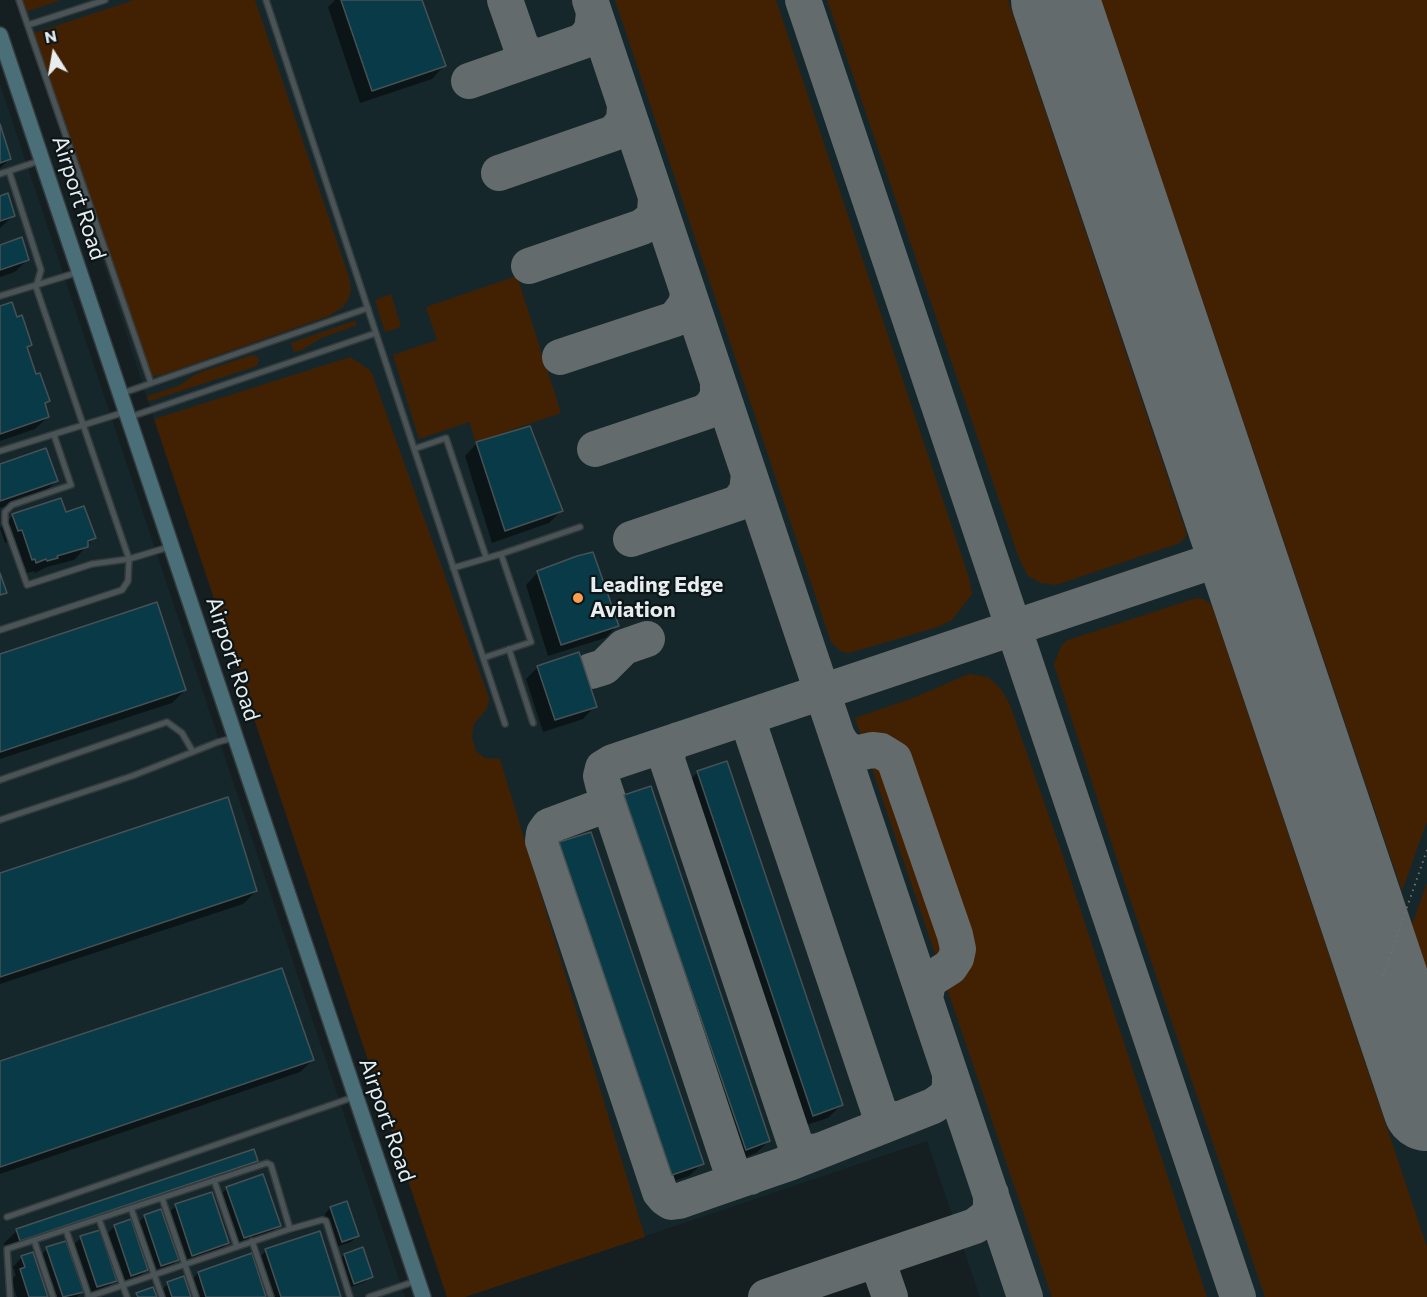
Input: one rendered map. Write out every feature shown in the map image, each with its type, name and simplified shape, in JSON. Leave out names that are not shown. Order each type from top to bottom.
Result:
[{"type":"street","name":"Airport Road","points":[[0,35],[423,1297]]},
{"type":"lane","points":[[19,0],[151,383]]},
{"type":"lane","points":[[28,25],[105,0]]},
{"type":"lane","points":[[266,0],[505,724]]},
{"type":"lane","points":[[0,174],[42,160]]},
{"type":"lane","points":[[0,630],[122,590],[128,581],[129,559],[36,286],[41,270],[9,171]]},
{"type":"lane","points":[[0,296],[79,272]]},
{"type":"lane","points":[[120,394],[368,308]]},
{"type":"lane","points":[[0,452],[83,425],[127,415],[376,333]]},
{"type":"lane","points":[[54,435],[71,485],[12,505],[5,512],[5,523],[27,585],[92,564],[129,559],[172,546]]},
{"type":"lane","points":[[414,449],[446,438],[486,557]]},
{"type":"lane","points":[[453,568],[580,527]]},
{"type":"lane","points":[[483,658],[531,642],[501,554]]},
{"type":"lane","points":[[509,650],[533,723]]},
{"type":"lane","points":[[0,780],[167,722],[182,733],[193,752]]},
{"type":"lane","points":[[0,820],[132,776],[235,737]]},
{"type":"lane","points":[[7,1217],[356,1097]]},
{"type":"lane","points":[[10,1297],[7,1249],[267,1163],[271,1165],[290,1229]]},
{"type":"lane","points":[[214,1180],[237,1247]]},
{"type":"lane","points":[[162,1198],[196,1297]]},
{"type":"lane","points":[[131,1208],[162,1297]]},
{"type":"lane","points":[[99,1219],[127,1297]]},
{"type":"lane","points":[[66,1230],[89,1297],[252,1241],[322,1220],[326,1221],[350,1297]]},
{"type":"lane","points":[[34,1240],[53,1297]]},
{"type":"lane","points":[[252,1241],[272,1297]]},
{"type":"lane","points":[[369,1297],[417,1280]]},
{"type":"path","points":[[1383,976],[1427,850]]},
{"type":"shaded area","points":[[18,0],[1427,0],[1427,1297],[980,1297],[927,1141],[465,1297],[447,1297],[154,419]]},
{"type":"shaded area","points":[[21,0],[61,0],[25,12]]},
{"type":"shaded area","points":[[134,0],[255,0],[349,277],[351,289],[349,298],[343,307],[329,316],[162,375],[149,376],[31,34]]},
{"type":"shaded area","points":[[615,0],[776,0],[969,578],[972,594],[952,620],[938,627],[849,653],[842,652],[831,642]]},
{"type":"shaded area","points":[[827,0],[1008,0],[1187,535],[1180,543],[1056,585],[1041,583],[1028,576],[1019,558]]},
{"type":"shaded area","points":[[1101,0],[1427,0],[1427,821],[1402,891]]},
{"type":"shaded area","points":[[0,84],[405,1297],[0,1297]]},
{"type":"shaded area","points":[[517,276],[561,413],[476,442],[469,422],[419,439],[393,355],[437,340],[426,307]]},
{"type":"shaded area","points":[[391,294],[401,327],[385,332],[375,300]]},
{"type":"shaded area","points":[[354,321],[357,322],[355,326],[321,338],[302,350],[294,352],[291,343]]},
{"type":"shaded area","points":[[252,355],[258,357],[257,366],[150,401],[147,400],[148,396],[178,386],[198,373]]},
{"type":"shaded area","points":[[350,357],[371,371],[489,698],[487,708],[474,724],[472,737],[476,751],[485,758],[500,759],[645,1237],[465,1297],[447,1297],[154,419]]},
{"type":"shaded area","points":[[1200,598],[1212,606],[1427,1247],[1427,1297],[1265,1297],[1121,872],[1054,665],[1061,646],[1068,640]]},
{"type":"shaded area","points":[[969,674],[988,677],[1001,689],[1010,705],[1064,859],[1207,1297],[1052,1297],[855,718],[913,698]]},
{"type":"shaded area","points":[[1427,883],[1427,1004],[1406,941]]},
{"type":"building","points":[[341,0],[422,0],[446,66],[372,91]]},
{"type":"building","points":[[0,124],[11,159],[0,163]]},
{"type":"building","points":[[8,193],[15,216],[0,221],[0,196]]},
{"type":"building","points":[[22,237],[29,260],[0,270],[0,245]]},
{"type":"building","points":[[12,302],[17,317],[22,315],[32,345],[27,347],[36,374],[40,373],[50,401],[45,403],[49,417],[0,434],[0,306]]},
{"type":"building","points":[[530,426],[563,511],[505,531],[476,442]]},
{"type":"building","points":[[46,448],[58,481],[0,501],[0,464]]},
{"type":"building","points":[[61,498],[66,512],[84,506],[96,538],[88,541],[88,547],[36,563],[35,559],[32,560],[22,530],[18,531],[12,514]]},
{"type":"building","name":"Leading Edge Aviation","points":[[593,552],[619,626],[561,645],[537,571]]},
{"type":"building","points":[[0,573],[7,593],[0,595]]},
{"type":"building","points":[[157,602],[186,690],[0,752],[0,654]]},
{"type":"building","points":[[579,652],[597,707],[555,720],[537,666]]},
{"type":"building","points":[[727,761],[843,1105],[813,1116],[697,771]]},
{"type":"building","points":[[651,786],[770,1141],[746,1150],[624,795]]},
{"type":"building","points":[[228,797],[257,891],[0,977],[0,873]]},
{"type":"building","points":[[591,832],[704,1164],[672,1175],[559,842]]},
{"type":"building","points":[[282,968],[314,1060],[0,1167],[0,1061]]},
{"type":"building","points":[[254,1149],[258,1161],[20,1241],[16,1229]]},
{"type":"building","points":[[263,1174],[281,1226],[244,1238],[226,1187]]},
{"type":"building","points":[[212,1192],[229,1243],[192,1256],[175,1204]]},
{"type":"building","points":[[347,1201],[359,1236],[342,1242],[330,1207]]},
{"type":"building","points":[[161,1209],[179,1260],[161,1266],[144,1215]]},
{"type":"building","points":[[131,1219],[148,1270],[131,1276],[114,1225]]},
{"type":"building","points":[[100,1230],[117,1281],[97,1287],[80,1236]]},
{"type":"building","points":[[320,1231],[341,1297],[281,1297],[265,1249]]},
{"type":"building","points":[[66,1241],[84,1292],[63,1297],[46,1247]]},
{"type":"building","points":[[363,1247],[373,1277],[354,1284],[344,1254]]},
{"type":"building","points":[[33,1252],[48,1297],[29,1297],[20,1269],[25,1267],[21,1256]]},
{"type":"building","points":[[252,1253],[266,1297],[206,1297],[198,1272]]},
{"type":"building","points":[[184,1276],[191,1297],[172,1297],[167,1282]]},
{"type":"building","points":[[153,1287],[157,1297],[138,1297],[136,1293]]},
{"type":"taxiway","points":[[505,0],[521,46],[530,55],[539,56]]},
{"type":"taxiway","points":[[590,0],[1025,1297]]},
{"type":"taxiway","points":[[803,0],[1238,1297]]},
{"type":"taxiway","points":[[469,81],[583,41],[592,30],[594,13]]},
{"type":"taxiway","points":[[499,173],[614,133],[624,121],[625,106]]},
{"type":"taxiway","points":[[529,266],[642,227],[651,220],[655,212],[656,198]]},
{"type":"taxiway","points":[[560,357],[675,319],[685,306],[688,296],[687,289]]},
{"type":"taxiway","points":[[595,449],[705,412],[713,405],[718,395],[718,382]]},
{"type":"taxiway","points":[[631,539],[738,503],[747,491],[749,474]]},
{"type":"taxiway","points":[[750,1177],[740,1176],[731,1169],[603,784],[601,776],[603,768],[613,762],[1213,561],[1224,554],[1230,543],[1226,507]]},
{"type":"taxiway","points":[[1205,564],[1227,562],[1238,567],[1255,594]]},
{"type":"taxiway","points":[[591,671],[604,667],[624,647],[647,639]]},
{"type":"taxiway","points":[[759,714],[751,722],[752,733],[879,1111],[887,1119],[900,1119]]},
{"type":"taxiway","points":[[838,738],[850,751],[859,753],[872,750],[881,751],[894,759],[955,935],[958,949],[956,958],[950,967],[931,979],[925,999]]},
{"type":"taxiway","points":[[678,740],[668,748],[668,763],[795,1143],[802,1151],[815,1152]]},
{"type":"taxiway","points":[[605,791],[605,799],[600,807],[549,826],[544,833],[543,841],[660,1192],[665,1198],[671,1202],[679,1201],[789,1163],[933,1106],[946,1097],[950,1087],[950,1074]]},
{"type":"taxiway","points":[[766,1297],[975,1226],[988,1216],[991,1194]]},
{"type":"taxiway","points":[[890,1297],[881,1271],[883,1261],[891,1255]]},
{"type":"runway","points":[[1055,0],[1427,1107]]},
{"type":"place","name":"Leading Edge Aviation","points":[[578,598]]}]
